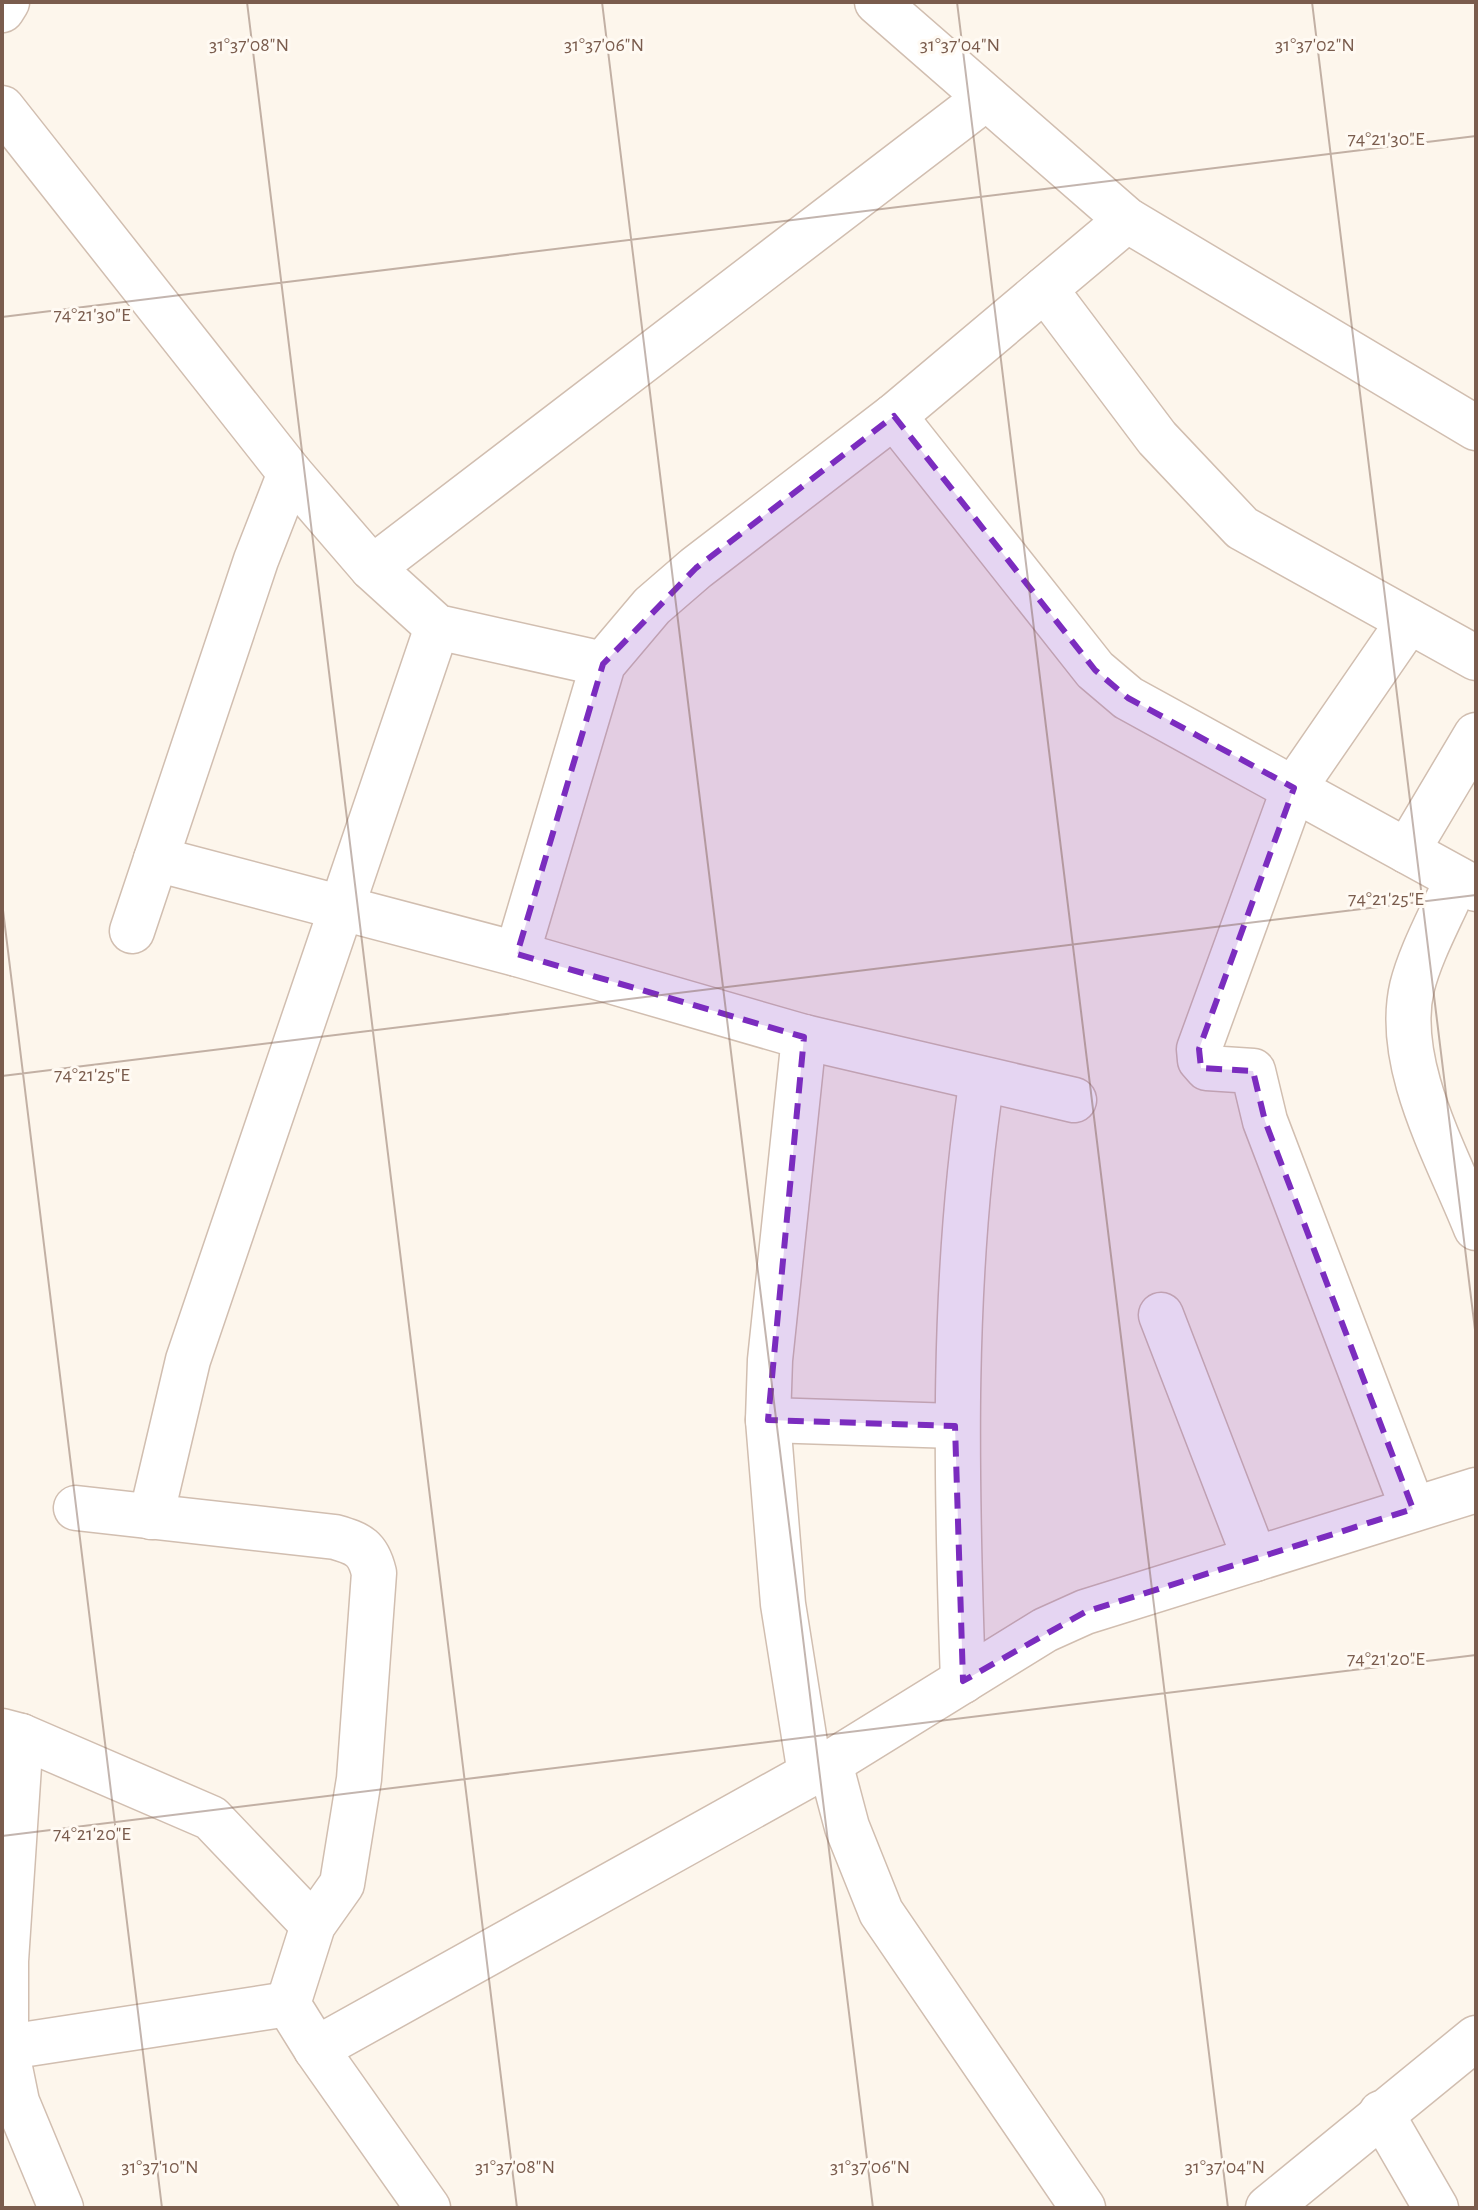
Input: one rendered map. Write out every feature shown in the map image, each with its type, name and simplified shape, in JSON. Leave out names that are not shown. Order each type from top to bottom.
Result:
[{"type":"street","points":[[2,10],[7,2]]},
{"type":"street","points":[[877,2],[1127,220],[1476,428]]},
{"type":"street","points":[[372,568],[986,98]]},
{"type":"street","points":[[2,108],[290,473],[372,568],[437,627],[603,664]]},
{"type":"street","points":[[517,954],[603,664],[652,606],[696,568],[894,416],[1127,220]]},
{"type":"street","points":[[1045,289],[1157,438],[1242,528],[1476,658]]},
{"type":"street","points":[[894,416],[1095,670],[1128,698],[1467,884],[1412,986],[1406,1031],[1416,1077],[1476,1228]]},
{"type":"street","points":[[132,931],[256,560],[290,473]]},
{"type":"street","points":[[1409,621],[1294,788],[1199,1049],[1200,1060],[1207,1068],[1253,1071],[1265,1121],[1413,1509]]},
{"type":"street","points":[[151,1517],[188,1360],[437,627]]},
{"type":"street","points":[[1407,851],[1476,735]]},
{"type":"street","points":[[156,859],[517,954],[804,1037],[1074,1100]]},
{"type":"street","points":[[804,1037],[770,1360],[768,1420],[783,1604],[820,1768],[881,1912],[1083,2208]]},
{"type":"street","points":[[963,1681],[955,1426],[972,1141],[982,1079]]},
{"type":"street","points":[[1161,1315],[1255,1559]]},
{"type":"street","points":[[768,1420],[955,1426]]},
{"type":"street","points":[[316,2049],[820,1768],[1045,1630],[1085,1612],[1476,1490]]},
{"type":"street","points":[[76,1508],[335,1537],[359,1544],[369,1553],[374,1573],[359,1779],[342,1884],[313,1925],[288,2004],[428,2208]]},
{"type":"street","points":[[61,2208],[17,2102],[4,2048],[12,1733],[211,1818],[313,1925]]},
{"type":"street","points":[[4,2048],[288,2004]]},
{"type":"street","points":[[1268,2208],[1476,2038]]},
{"type":"street","points":[[1381,2113],[1436,2208]]},
{"type":"highlighted area","points":[[894,416],[1095,670],[1128,698],[1294,788],[1199,1049],[1201,1068],[1253,1071],[1265,1121],[1413,1509],[1085,1612],[963,1681],[955,1426],[768,1420],[804,1037],[517,954],[603,664],[696,568]]}]
